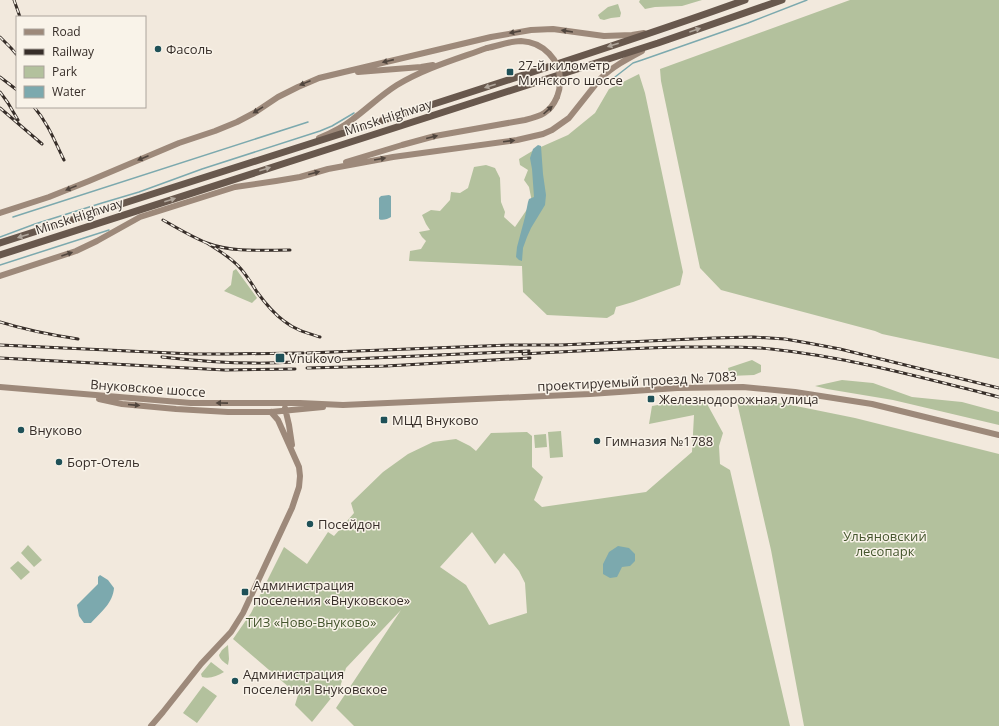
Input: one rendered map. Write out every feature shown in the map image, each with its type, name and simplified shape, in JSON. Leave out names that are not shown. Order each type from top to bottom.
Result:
[{"type":"highway","name":"Minsk Highway","points":[[0,243],[513,79],[664,29],[745,0]]},
{"type":"highway","name":"Minsk Highway","points":[[0,255],[658,43],[782,0]]},
{"type":"main road","points":[[0,213],[49,197],[179,143],[215,131],[254,113],[298,86],[319,78],[491,37],[531,30],[553,29],[604,36],[632,35],[664,29]]},
{"type":"main road","points":[[299,147],[340,128],[397,85],[444,63],[487,48],[521,41],[536,44],[549,53],[558,66],[560,74],[560,89],[550,109],[545,114],[525,120],[436,136],[356,158],[328,169]]},
{"type":"main road","points":[[0,276],[76,251],[140,217],[235,187],[292,178],[328,169],[393,157],[517,140],[543,134],[552,130],[569,118],[600,79],[612,69],[627,58],[658,43]]},
{"type":"main road","points":[[334,74],[421,67],[444,63]]},
{"type":"main road","points":[[201,190],[252,180],[292,178]]},
{"type":"main road","points":[[0,387],[82,394]]},
{"type":"main road","name":"проектируемый проезд № 7083","points":[[283,411],[343,405],[677,388],[743,387],[795,392],[872,404],[999,435]]},
{"type":"main road","name":"Внуковское шоссе","points":[[82,394],[191,403],[283,403]]},
{"type":"main road","name":"Внуковское шоссе","points":[[82,394],[122,404],[202,411],[283,411]]},
{"type":"main road","points":[[283,403],[283,411],[289,425],[293,453]]},
{"type":"main road","name":"проектируемый проезд № 7083","points":[[283,403],[343,405]]},
{"type":"main road","points":[[278,420],[283,411]]},
{"type":"main road","points":[[151,726],[200,664],[231,632],[243,613],[296,499],[299,487],[299,467],[278,420],[271,412]]},
{"type":"green space","points":[[640,0],[702,0],[682,6],[645,9],[639,2]]},
{"type":"green space","points":[[850,0],[999,0],[999,359],[882,334],[721,290],[700,268],[661,81],[660,69]]},
{"type":"green space","points":[[618,4],[621,13],[620,17],[604,20],[600,19],[598,15],[608,7]]},
{"type":"green space","points":[[639,74],[645,93],[683,272],[680,285],[616,307],[614,314],[607,318],[547,315],[523,292],[522,266],[409,261],[410,251],[421,249],[426,241],[419,232],[430,230],[422,215],[431,210],[440,211],[450,200],[451,192],[460,193],[468,188],[474,167],[486,165],[495,168],[500,178],[501,202],[505,212],[504,217],[515,227],[532,202],[529,187],[524,180],[528,170],[520,165],[519,159],[534,150],[568,135],[595,113],[609,89]]},
{"type":"green space","points":[[236,269],[257,298],[252,303],[224,291],[231,285],[233,271]]},
{"type":"green space","points":[[752,360],[761,365],[761,372],[754,375],[730,376],[728,368]]},
{"type":"green space","points":[[842,380],[873,383],[912,397],[962,402],[999,412],[999,425],[893,400],[815,386]]},
{"type":"green space","name":"Ульяновский лесопарк","points":[[736,398],[786,404],[855,418],[999,454],[999,726],[804,726],[771,550]]},
{"type":"green space","name":"ТИЗ «Ново-Внуково»","points":[[686,400],[706,402],[723,433],[719,446],[720,464],[730,470],[790,726],[354,726],[336,708],[401,610],[346,668],[340,687],[312,722],[295,705],[298,695],[233,639],[251,613],[284,547],[307,564],[328,532],[334,536],[354,513],[351,503],[383,472],[408,454],[433,442],[456,439],[470,446],[476,451],[491,433],[527,432],[532,436],[532,467],[543,477],[534,500],[542,507],[646,492],[692,452],[694,415],[649,424],[652,406]],"holes":[[[472,532],[495,564],[504,553],[519,571],[525,583],[527,613],[489,625],[466,585],[440,567]]]},
{"type":"green space","points":[[561,431],[563,457],[550,458],[548,432]]},
{"type":"green space","points":[[546,434],[547,447],[535,448],[534,435]]},
{"type":"green space","points":[[28,545],[42,560],[34,567],[21,553]]},
{"type":"green space","points":[[18,561],[30,572],[21,580],[10,568]]},
{"type":"green space","points":[[228,645],[228,665],[221,660],[219,655]]},
{"type":"green space","points":[[211,662],[224,672],[213,677],[202,677],[201,674]]},
{"type":"green space","points":[[203,686],[217,696],[197,723],[183,713]]},
{"type":"water","points":[[538,145],[541,146],[546,195],[545,205],[527,237],[523,248],[522,261],[516,257],[517,247],[529,199],[534,197],[530,158],[533,149]]},
{"type":"water","points":[[381,196],[391,196],[391,217],[385,220],[380,220],[379,198]]},
{"type":"water","points":[[618,546],[629,548],[635,554],[635,561],[630,566],[622,567],[617,577],[610,578],[603,574],[603,564],[609,552]]},
{"type":"water","points":[[100,575],[108,580],[114,588],[113,593],[109,603],[91,623],[84,623],[79,616],[77,605],[98,584],[98,577]]},
{"type":"waterway","points":[[615,77],[633,63],[748,23],[807,0]]},
{"type":"waterway","points":[[0,237],[35,224],[139,192],[202,169],[320,131],[354,113]]},
{"type":"waterway","points":[[13,217],[308,122]]},
{"type":"waterway","points":[[0,265],[109,230]]},
{"type":"railway","points":[[14,0],[20,16]]},
{"type":"railway","points":[[0,37],[16,54]]},
{"type":"railway","points":[[0,77],[16,89]]},
{"type":"railway","points":[[0,92],[18,120]]},
{"type":"railway","points":[[0,108],[42,144]]},
{"type":"railway","points":[[35,108],[47,126],[64,160]]},
{"type":"railway","points":[[163,220],[196,238],[217,246],[238,250],[290,250]]},
{"type":"railway","points":[[207,243],[225,254],[237,265],[263,300],[280,318],[297,329],[320,337]]},
{"type":"railway","points":[[0,322],[39,332],[78,339]]},
{"type":"railway","points":[[307,353],[753,337],[785,339],[840,349],[999,388]]},
{"type":"railway","points":[[0,345],[193,354],[303,353]]},
{"type":"railway","points":[[523,354],[686,347],[760,348],[829,357],[999,397]]},
{"type":"railway","points":[[307,361],[529,351]]},
{"type":"railway","points":[[162,357],[228,362],[294,362]]},
{"type":"railway","points":[[0,358],[225,370],[295,369]]},
{"type":"railway","points":[[307,368],[386,366],[530,358]]},
{"type":"place","name":"Фасоль","points":[[158,49]]},
{"type":"place","name":"27-й километр Минского шоссе","points":[[510,72]]},
{"type":"place","name":"Vnukovo","points":[[280,358]]},
{"type":"place","name":"Железнодорожная улица","points":[[651,399]]},
{"type":"place","name":"МЦД Внуково","points":[[384,420]]},
{"type":"place","name":"Внуково","points":[[21,430]]},
{"type":"place","name":"Гимназия №1788","points":[[597,441]]},
{"type":"place","name":"Борт-Отель","points":[[59,462]]},
{"type":"place","name":"Посейдон","points":[[310,524]]},
{"type":"place","name":"Администрация поселения «Внуковское»","points":[[245,592]]},
{"type":"place","name":"Администрация поселения Внуковское","points":[[235,681]]}]
